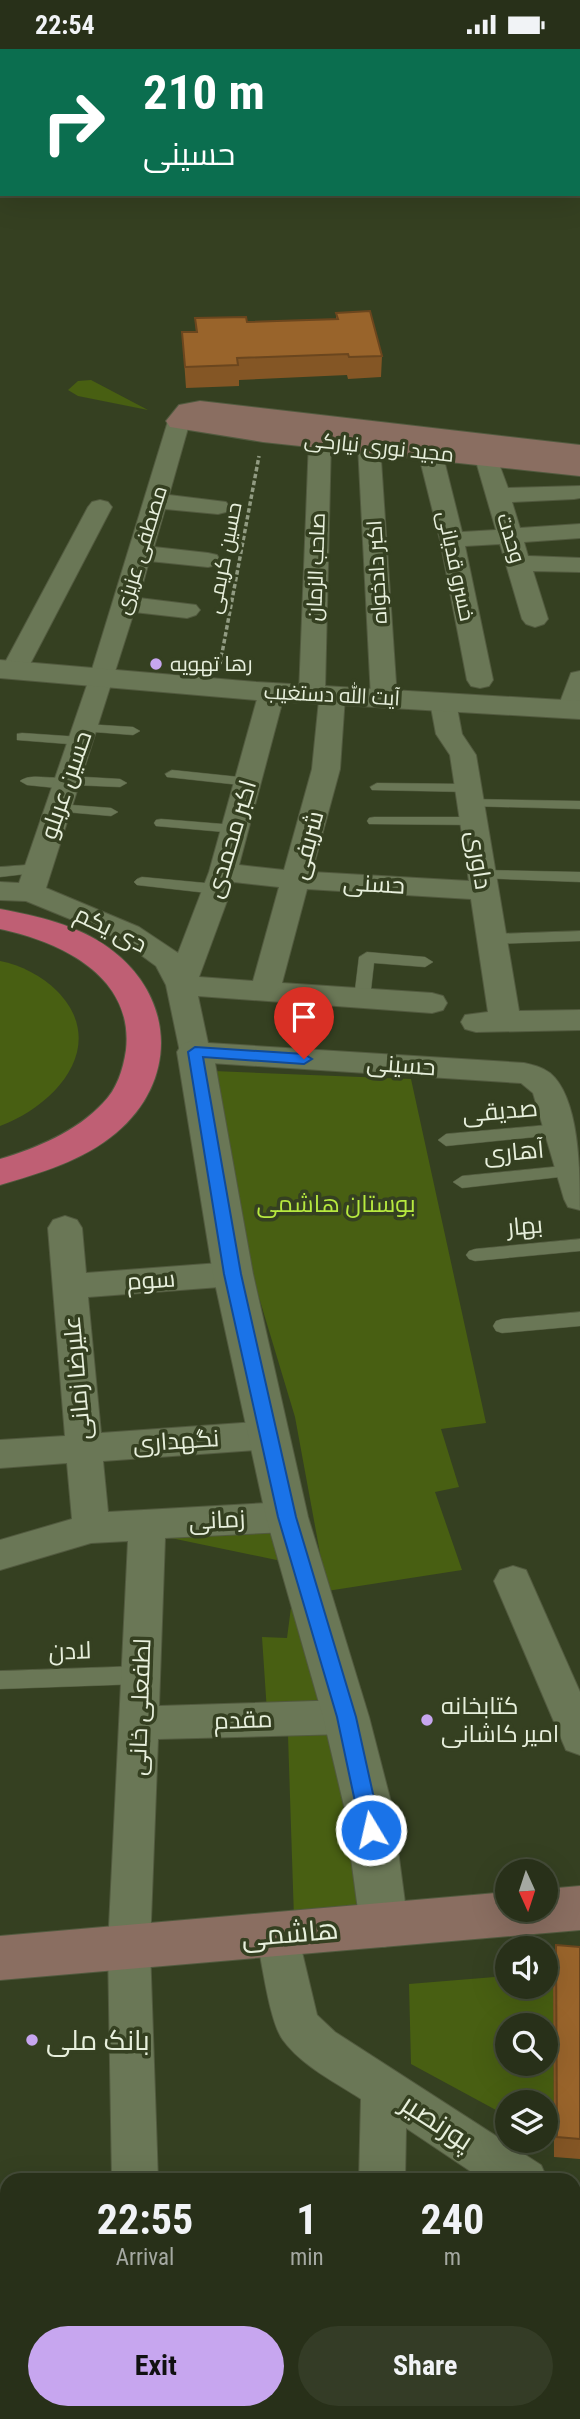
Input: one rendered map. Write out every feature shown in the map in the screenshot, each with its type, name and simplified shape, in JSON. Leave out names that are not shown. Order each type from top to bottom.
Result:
[{"type":"highway","points":[[0,919],[55,932],[99,955],[115,969],[134,993],[143,1019],[144,1049],[139,1071],[127,1098],[105,1121],[72,1145],[30,1164],[0,1172]]},
{"type":"main road","name":"مجید نوری نیارکی","points":[[190,415],[263,434],[487,458],[577,480]]},
{"type":"main road","name":"مجید نوری نیارکی","points":[[190,415],[580,453]]},
{"type":"main road","name":"هاشمی","points":[[0,1958],[580,1908]]},
{"type":"street","name":"مصطفی عزیزی","points":[[102,679],[155,501],[190,415]]},
{"type":"street","name":"صاحب الزمان","points":[[320,440],[322,695]]},
{"type":"street","name":"اکبر دادخواه","points":[[369,446],[384,698]]},
{"type":"street","name":"خسرو قدیانی","points":[[430,452],[452,540],[480,680]]},
{"type":"street","name":"وحدت","points":[[487,458],[535,619]]},
{"type":"street","points":[[498,496],[577,480]]},
{"type":"street","points":[[155,501],[218,507]]},
{"type":"street","points":[[7,670],[100,507]]},
{"type":"street","points":[[452,540],[580,531]]},
{"type":"street","points":[[140,553],[208,560]]},
{"type":"street","points":[[521,571],[580,565]]},
{"type":"street","points":[[521,571],[580,583]]},
{"type":"street","points":[[125,604],[187,610]]},
{"type":"street","name":"آیت الله دستغیب","points":[[7,670],[272,692],[575,710]]},
{"type":"street","name":"حسین عربلو","points":[[34,880],[102,679]]},
{"type":"street","points":[[575,710],[580,679]]},
{"type":"street","name":"اکبر محمدی","points":[[181,985],[219,881],[249,782],[272,692]]},
{"type":"street","name":"شریفی","points":[[265,991],[298,880],[326,769],[322,695]]},
{"type":"street","name":"داوری","points":[[443,702],[449,734],[463,755],[491,939],[497,1022]]},
{"type":"street","name":"دی یکم","points":[[0,891],[34,880],[130,933],[169,961],[181,985],[195,1052]]},
{"type":"street","name":"حسنی","points":[[219,881],[483,883]]},
{"type":"street","points":[[181,985],[432,1003]]},
{"type":"street","points":[[497,1022],[580,1020]]},
{"type":"street","points":[[195,1052],[233,1274],[287,1517],[346,1717],[368,1806],[384,1925]]},
{"type":"street","name":"حسینی","points":[[195,1052],[524,1073],[543,1083],[571,1157]]},
{"type":"street","name":"علیرضا زمانی","points":[[65,1228],[91,1528]]},
{"type":"street","name":"سوم","points":[[69,1286],[233,1274]]},
{"type":"street","name":"نگهداری","points":[[0,1454],[82,1446],[269,1435]]},
{"type":"street","name":"زمانی","points":[[147,1523],[287,1517]]},
{"type":"street","points":[[0,1555],[91,1528],[147,1523]]},
{"type":"street","name":"لطفعلی خانی","points":[[135,2173],[129,1947],[147,1523]]},
{"type":"street","points":[[513,1581],[578,1728]]},
{"type":"street","name":"مقدم","points":[[140,1723],[346,1717]]},
{"type":"street","name":"پورنصیر","points":[[277,1935],[298,2025],[319,2046],[513,2173]]},
{"type":"street","name":"پورنصیر","points":[[382,2173],[384,2087]]},
{"type":"lane","points":[[22,737],[133,731]]},
{"type":"lane","points":[[172,774],[249,782]]},
{"type":"lane","points":[[27,781],[64,791],[111,812]]},
{"type":"lane","points":[[64,791],[120,783]]},
{"type":"lane","points":[[377,787],[470,804],[580,805]]},
{"type":"lane","points":[[374,821],[470,804]]},
{"type":"lane","points":[[161,823],[235,829]]},
{"type":"lane","points":[[0,872],[34,880]]},
{"type":"lane","points":[[483,883],[580,877]]},
{"type":"lane","points":[[142,882],[219,881]]},
{"type":"lane","points":[[491,939],[580,936]]},
{"type":"lane","points":[[362,998],[367,957],[425,962]]},
{"type":"lane","name":"صدیقی","points":[[446,1140],[571,1157]]},
{"type":"lane","name":"آهاری","points":[[462,1182],[571,1157]]},
{"type":"lane","name":"بهار","points":[[475,1255],[580,1245]]},
{"type":"lane","points":[[502,1326],[580,1319]]},
{"type":"lane","name":"لادن","points":[[0,1680],[141,1675]]},
{"type":"path","name":"حسین کریمی","points":[[216,688],[263,434]]},
{"type":"green space","points":[[91,380],[148,410],[78,396],[68,390],[78,381]]},
{"type":"green space","points":[[0,961],[23,968],[57,991],[72,1011],[78,1032],[77,1052],[69,1071],[57,1088],[40,1104],[0,1126]]},
{"type":"green space","name":"بوستان هاشمی","points":[[213,1071],[411,1079],[486,1423],[441,1429],[459,1487],[435,1492],[462,1570],[327,1591],[295,1417],[239,1231]]},
{"type":"green space","points":[[282,1524],[291,1563],[142,1532]]},
{"type":"green space","points":[[295,1577],[337,1710],[267,1712],[262,1637],[287,1638]]},
{"type":"green space","points":[[337,1729],[362,1917],[294,1918],[288,1735]]},
{"type":"green space","points":[[495,1977],[495,1999],[553,1999],[553,2013],[495,2013],[495,2076],[554,2076],[554,2090],[495,2090],[495,2110],[411,2064],[409,1984]]},
{"type":"building","points":[[370,311],[382,356],[349,357],[348,354],[237,358],[238,365],[185,367],[182,332],[197,332],[195,318],[246,317],[247,322],[338,319],[336,313]]},
{"type":"building","points":[[558,1945],[580,1947],[580,2139],[558,2137]]},
{"type":"place","name":"رها تهویه","points":[[156,664]]},
{"type":"place","name":"کتابخانه امیر کاشانی","points":[[427,1720]]},
{"type":"place","name":"بانک ملی","points":[[32,2040]]},
{"type":"route","points":[[304,1059],[195,1052],[233,1274],[287,1517],[346,1717],[368,1806],[371,1830]]}]
